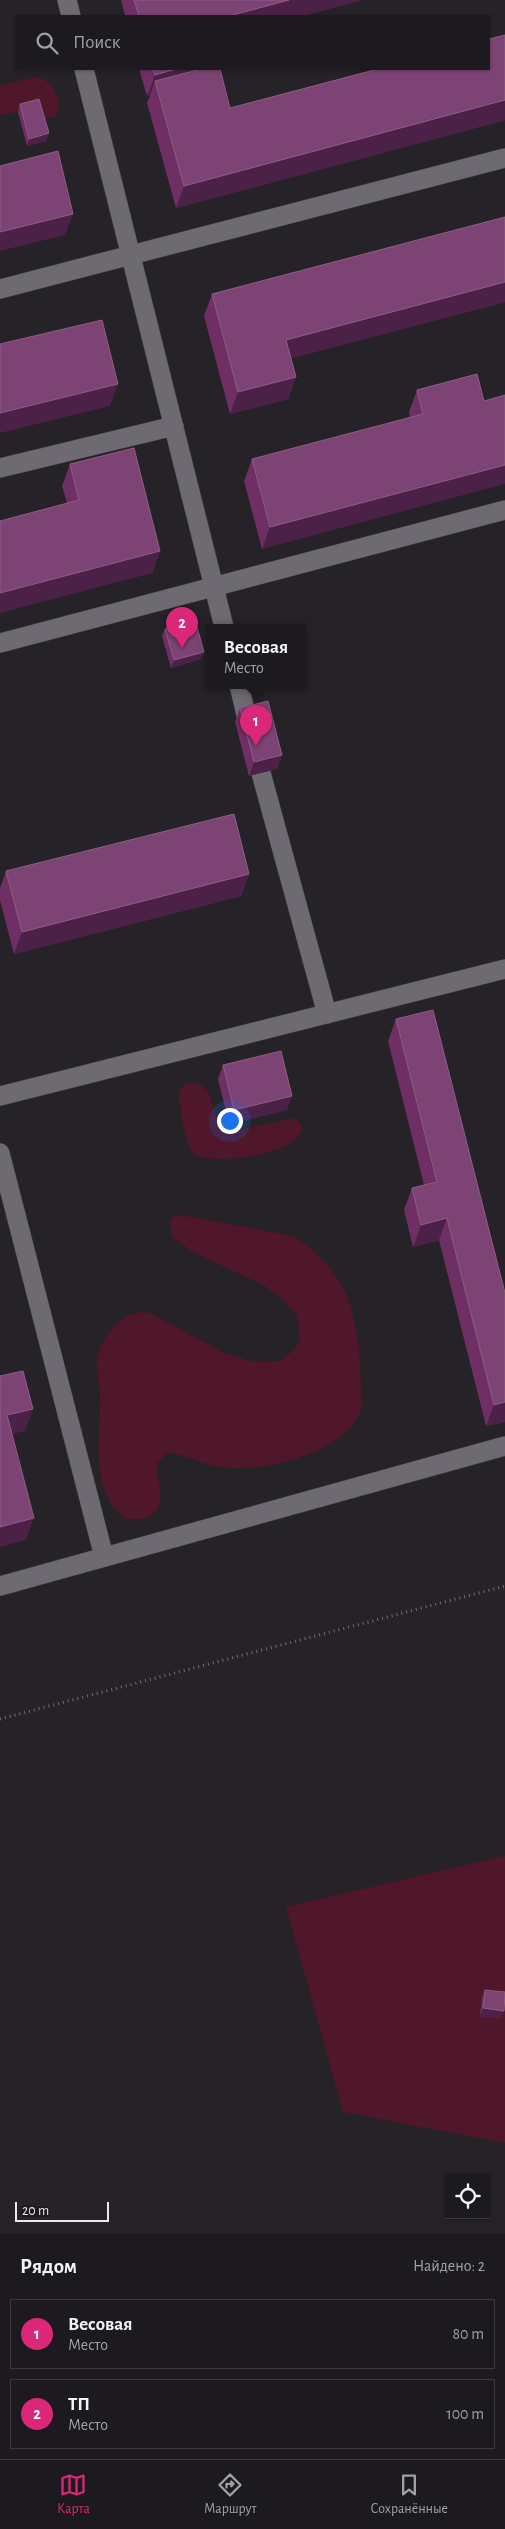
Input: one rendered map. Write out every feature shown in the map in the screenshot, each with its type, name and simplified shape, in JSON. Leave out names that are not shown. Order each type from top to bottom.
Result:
[{"type":"lane","points":[[67,0],[71,15]]},
{"type":"lane","points":[[84,70],[223,624]]},
{"type":"lane","points":[[0,289],[131,257],[505,158]]},
{"type":"lane","points":[[0,468],[174,426]]},
{"type":"lane","points":[[0,643],[505,510]]},
{"type":"lane","points":[[240,689],[247,719]]},
{"type":"lane","points":[[261,773],[327,1014]]},
{"type":"lane","points":[[0,1096],[505,969]]},
{"type":"lane","points":[[0,1153],[104,1557]]},
{"type":"lane","points":[[0,1586],[505,1446]]},
{"type":"path","points":[[0,1719],[505,1586]]},
{"type":"shaded area","points":[[37,77],[49,83],[56,92],[58,103],[57,116],[40,120],[18,112],[0,115],[0,85]]},
{"type":"shaded area","points":[[186,1083],[204,1087],[208,1092],[219,1122],[225,1128],[237,1130],[295,1118],[302,1126],[299,1136],[288,1145],[253,1156],[216,1159],[194,1154],[185,1134],[179,1099],[179,1092]]},
{"type":"shaded area","points":[[180,1215],[293,1236],[315,1252],[332,1270],[352,1310],[357,1332],[362,1406],[355,1422],[341,1436],[324,1448],[281,1463],[259,1467],[221,1467],[179,1454],[166,1453],[157,1464],[160,1496],[156,1511],[150,1516],[140,1519],[126,1519],[114,1508],[106,1494],[101,1479],[99,1463],[100,1397],[97,1362],[102,1343],[112,1329],[133,1314],[141,1312],[150,1313],[225,1353],[254,1362],[280,1361],[296,1348],[300,1339],[297,1315],[279,1296],[263,1285],[193,1252],[173,1238],[169,1223],[173,1216]]},
{"type":"shaded area","points":[[505,1856],[505,2143],[343,2112],[286,1907]]},
{"type":"building","points":[[134,0],[289,0],[233,15],[139,15]]},
{"type":"building","points":[[505,35],[505,100],[184,186],[155,81],[197,70],[220,70],[230,108],[374,70],[490,70],[490,39]]},
{"type":"building","points":[[153,70],[172,70],[155,75]]},
{"type":"building","points":[[39,99],[49,133],[29,139],[20,104]]},
{"type":"building","points":[[58,151],[73,214],[0,232],[0,166]]},
{"type":"building","points":[[505,217],[505,282],[286,340],[296,377],[238,392],[212,294]]},
{"type":"building","points":[[102,320],[118,384],[0,413],[0,344]]},
{"type":"building","points":[[477,374],[484,401],[505,395],[505,465],[270,527],[252,459],[423,414],[417,390]]},
{"type":"building","points":[[134,448],[160,551],[0,593],[0,521],[79,500],[70,464]]},
{"type":"building","points":[[195,620],[204,652],[174,660],[165,629]]},
{"type":"building","points":[[268,701],[282,755],[254,762],[240,708]]},
{"type":"building","points":[[234,814],[249,874],[22,932],[6,871]]},
{"type":"building","points":[[433,1010],[505,1293],[505,1402],[494,1405],[447,1218],[421,1225],[412,1188],[437,1182],[396,1019]]},
{"type":"building","points":[[281,1051],[292,1096],[234,1110],[223,1065]]},
{"type":"building","points":[[23,1371],[33,1409],[7,1415],[34,1518],[0,1527],[0,1376]]},
{"type":"building","points":[[485,1990],[505,1992],[504,2011],[483,2008]]},
{"type":"place","name":"ТП","points":[[182,648]]},
{"type":"place","name":"Весовая","points":[[256,746]]}]
